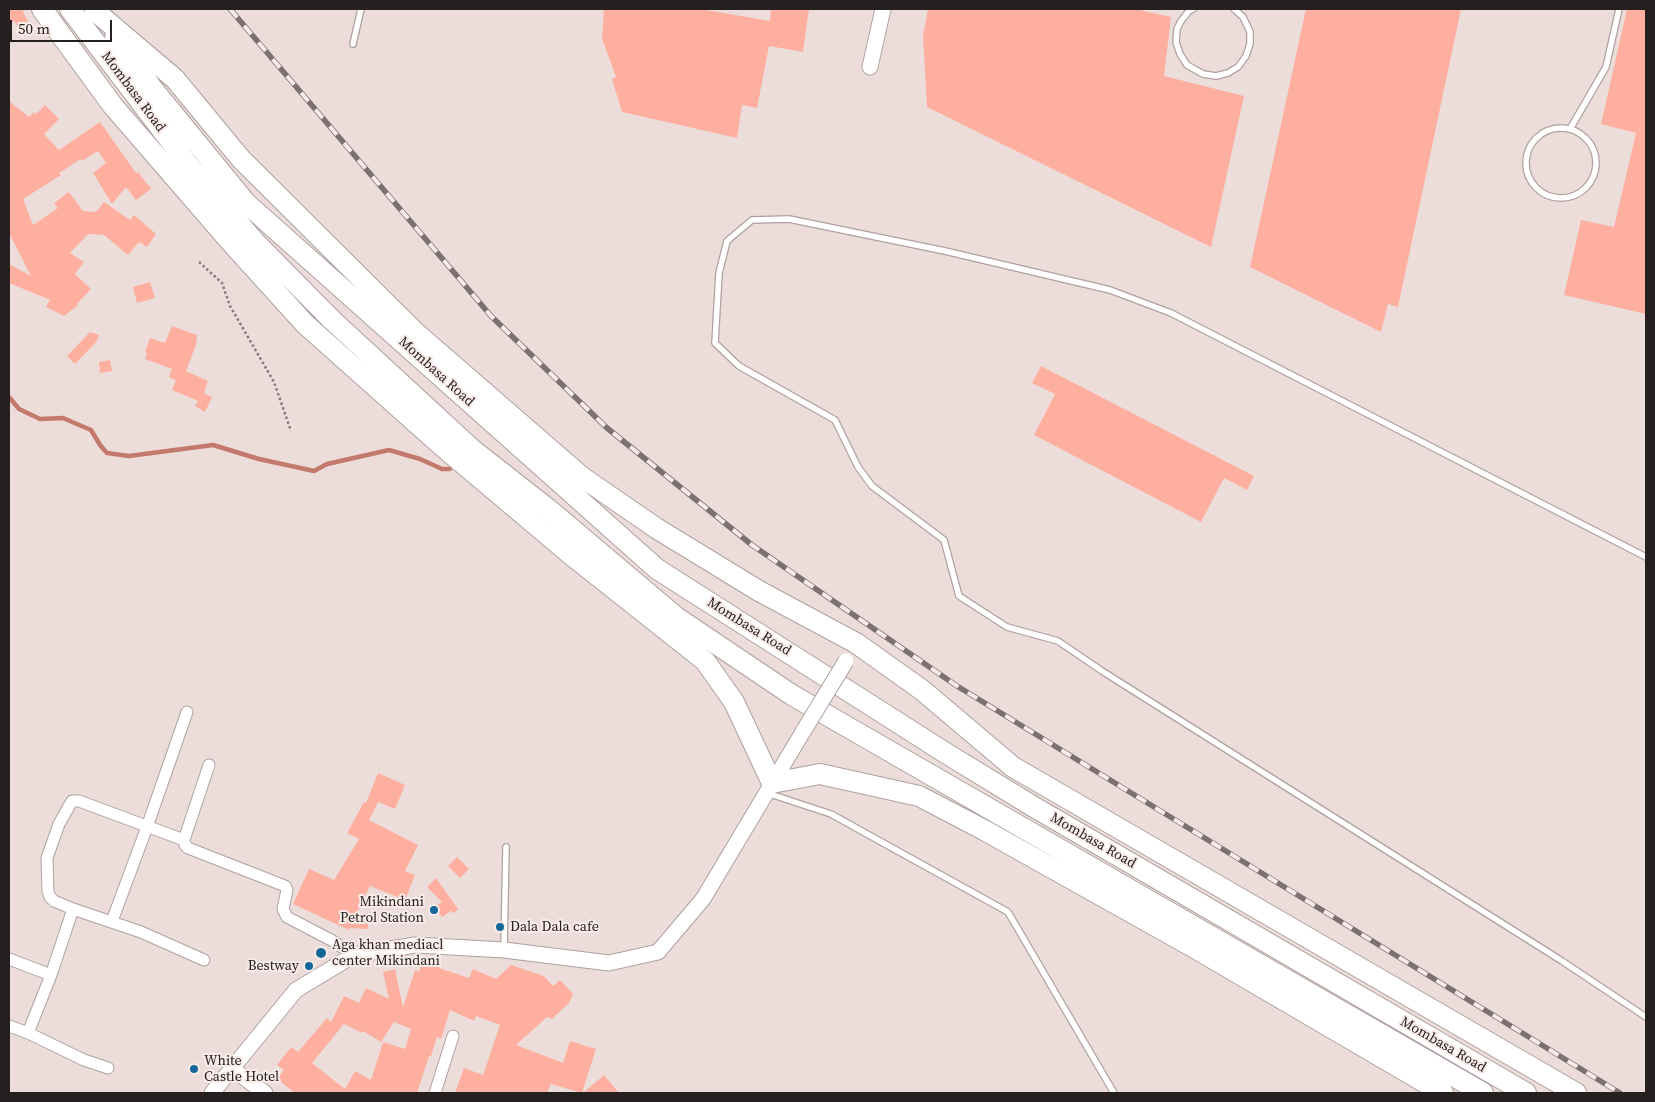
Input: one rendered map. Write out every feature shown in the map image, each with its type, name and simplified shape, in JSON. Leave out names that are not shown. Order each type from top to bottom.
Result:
[{"type":"highway","points":[[42,9],[113,106],[228,239],[305,324],[442,446],[575,558],[704,661],[734,702],[769,788],[820,774],[919,796],[984,830],[1193,947],[1443,1093]]},
{"type":"highway","name":"Mombasa Road","points":[[70,9],[187,163],[255,242],[332,320],[473,450],[547,508],[676,617],[792,695],[1483,1093]]},
{"type":"highway","points":[[94,10],[175,79],[241,159],[415,332],[582,477],[656,528],[719,567],[759,591],[856,643],[922,690],[1012,767],[1576,1093]]},
{"type":"highway","name":"Mombasa Road","points":[[94,10],[152,88],[246,203],[657,569],[1034,807],[1526,1093]]},
{"type":"street","points":[[870,67],[883,9]]},
{"type":"street","points":[[212,1093],[296,990],[354,955],[415,945],[504,950],[609,963],[658,952],[703,899],[856,643]]},
{"type":"street","points":[[112,921],[148,827],[188,712]]},
{"type":"street","points":[[209,765],[184,840],[185,845],[188,848],[285,886],[287,890],[283,909],[287,917],[354,955]]},
{"type":"street","points":[[184,840],[79,801],[72,801],[59,824],[47,858],[46,869],[50,897],[54,901],[73,909],[147,934],[204,960]]},
{"type":"street","points":[[28,1033],[51,975],[73,909]]},
{"type":"street","points":[[9,959],[51,975]]},
{"type":"street","points":[[9,1026],[84,1060],[108,1068]]},
{"type":"street","points":[[435,1093],[454,1036]]},
{"type":"street","points":[[231,1068],[265,1093]]},
{"type":"lane","points":[[353,44],[362,9]]},
{"type":"lane","points":[[1193,9],[1181,21],[1178,29],[1176,42],[1180,54],[1187,65],[1203,74],[1216,76],[1228,73],[1238,67],[1246,56],[1250,44],[1250,32],[1243,17],[1234,9]]},
{"type":"lane","points":[[1570,129],[1606,67],[1619,9]]},
{"type":"lane","points":[[1557,128],[1570,129],[1585,137],[1593,148],[1597,161],[1594,176],[1587,188],[1575,196],[1562,199],[1546,195],[1536,188],[1529,179],[1526,155],[1533,141],[1543,132],[1557,128]]},
{"type":"lane","points":[[1646,557],[1171,312],[1110,290],[945,251],[789,218],[752,220],[727,241],[719,273],[715,343],[739,366],[835,420],[858,467],[872,486],[944,540],[959,596],[1007,627],[1058,641],[1102,671],[1562,961],[1646,1017]]},
{"type":"lane","points":[[769,788],[831,814],[1008,912],[1114,1093]]},
{"type":"lane","points":[[504,950],[506,847]]},
{"type":"path","points":[[199,262],[222,283],[230,306],[274,382],[291,431]]},
{"type":"building","points":[[9,9],[22,9],[29,24],[19,29],[14,21],[9,24]]},
{"type":"building","points":[[604,9],[700,9],[770,21],[771,9],[809,9],[803,52],[769,46],[757,108],[742,105],[737,138],[622,112],[612,79],[616,77],[602,39]]},
{"type":"building","points":[[928,9],[1135,9],[1171,17],[1164,76],[1244,96],[1211,247],[927,107],[923,36]]},
{"type":"building","points":[[1306,9],[1461,9],[1398,307],[1388,304],[1381,332],[1250,267]]},
{"type":"building","points":[[1627,9],[1646,9],[1646,314],[1564,295],[1581,220],[1614,227],[1636,133],[1601,124]]},
{"type":"building","points":[[9,101],[29,117],[34,112],[36,114],[45,105],[59,119],[44,134],[59,150],[100,122],[136,173],[138,172],[151,189],[136,200],[126,187],[112,204],[93,173],[106,163],[98,151],[59,173],[61,175],[23,199],[33,225],[58,208],[54,203],[69,192],[83,211],[96,212],[104,202],[130,220],[134,215],[156,234],[147,247],[139,242],[128,255],[104,235],[88,234],[70,253],[84,262],[75,274],[91,289],[78,305],[64,316],[46,307],[50,300],[9,283],[9,264],[31,276],[9,233]]},
{"type":"building","points":[[150,282],[155,298],[137,303],[133,287]]},
{"type":"building","points":[[172,326],[197,335],[196,345],[186,371],[208,381],[204,393],[212,397],[205,412],[195,406],[198,401],[172,390],[176,380],[169,377],[172,369],[145,359],[147,353],[145,352],[150,338],[165,343]]},
{"type":"building","points":[[90,332],[99,335],[96,342],[75,364],[67,356]]},
{"type":"building","points":[[110,360],[112,371],[100,373],[99,362]]},
{"type":"building","points":[[1041,366],[1254,476],[1247,490],[1224,478],[1201,522],[1034,435],[1055,394],[1032,383]]},
{"type":"building","points":[[378,773],[405,785],[395,809],[378,802],[369,820],[418,845],[405,871],[415,875],[405,900],[370,886],[357,913],[368,913],[368,929],[350,928],[349,930],[293,904],[309,869],[334,880],[359,839],[347,833],[364,802],[366,803]]},
{"type":"building","points":[[457,857],[469,869],[460,878],[448,866]]},
{"type":"building","points":[[436,878],[458,909],[454,913],[451,911],[442,917],[435,907],[442,902],[427,887]]},
{"type":"building","points":[[424,957],[440,962],[439,968],[469,978],[473,969],[496,979],[511,965],[544,976],[553,986],[560,980],[573,994],[569,1003],[552,1019],[547,1017],[516,1045],[563,1063],[570,1041],[596,1049],[582,1093],[551,1084],[547,1093],[455,1093],[464,1068],[483,1075],[500,1025],[476,1016],[474,1021],[450,1010],[441,1039],[437,1037],[431,1056],[429,1056],[417,1093],[295,1093],[277,1079],[284,1070],[277,1065],[291,1047],[298,1052],[327,1018],[331,1022],[344,996],[359,1003],[366,988],[389,999],[383,972],[395,969],[403,1007],[415,970],[419,972]],"holes":[[[394,1022],[411,1029],[405,1049],[383,1042],[371,1080],[355,1071],[345,1089],[312,1063],[344,1024],[362,1033],[363,1031],[381,1042]]]},
{"type":"building","points":[[604,1075],[619,1093],[583,1093]]},
{"type":"waterway","points":[[9,397],[19,409],[40,419],[63,418],[91,430],[107,453],[129,456],[213,445],[259,459],[314,471],[327,464],[389,450],[420,459],[442,469],[450,469]]},
{"type":"railway","points":[[230,9],[491,316],[607,428],[752,545],[957,686],[1620,1093]]},
{"type":"place","name":"Mikindani Petrol Station","points":[[434,910]]},
{"type":"place","name":"Dala Dala cafe","points":[[500,927]]},
{"type":"place","name":"Aga khan mediacl center Mikindani","points":[[321,953]]},
{"type":"place","name":"Bestway","points":[[309,966]]},
{"type":"place","name":"White Castle Hotel","points":[[194,1069]]}]
